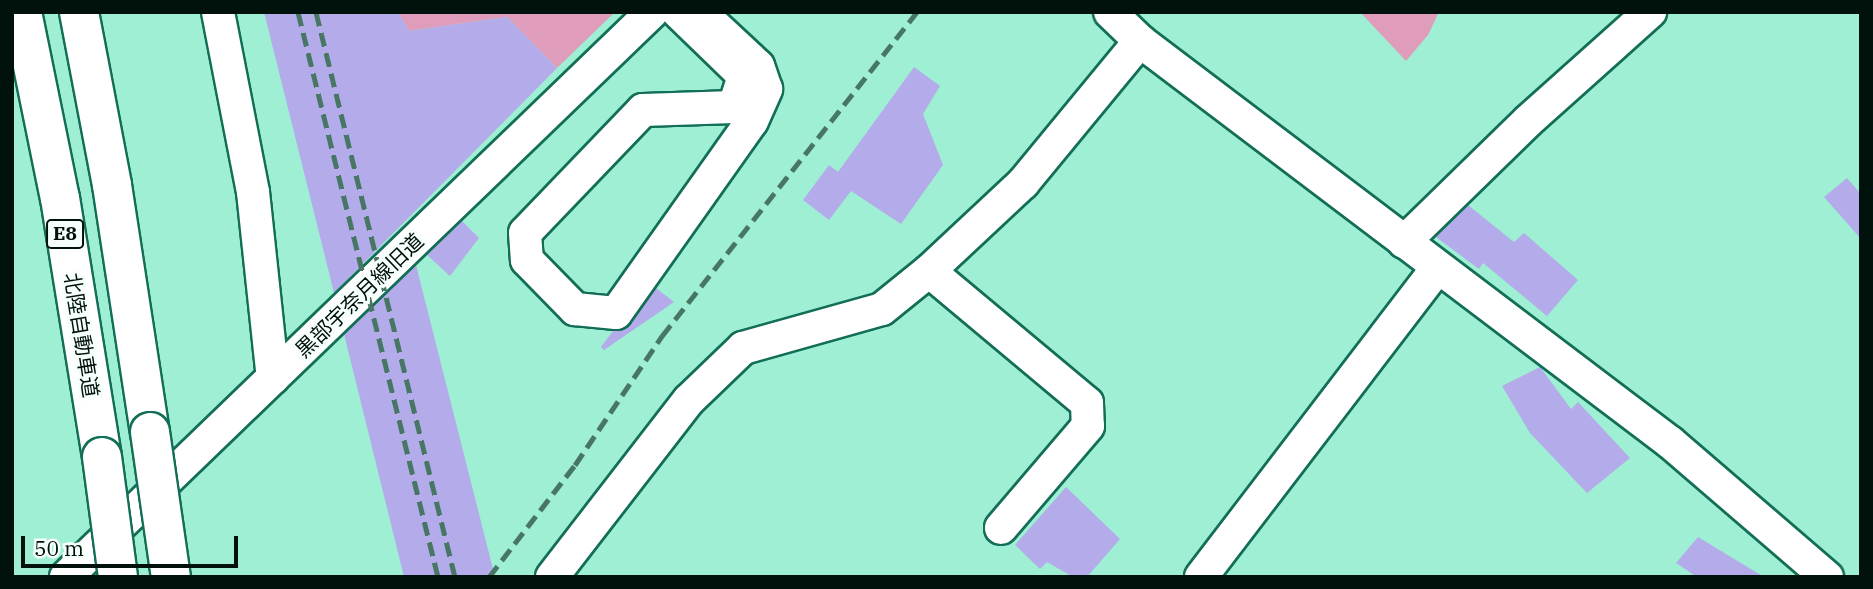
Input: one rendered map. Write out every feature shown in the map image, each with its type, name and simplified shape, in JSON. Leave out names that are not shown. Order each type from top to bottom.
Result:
[{"type":"highway","name":"北陸自動車道","points":[[22,12],[60,198],[102,457],[118,577]]},
{"type":"highway","points":[[79,12],[112,185],[170,577]]},
{"type":"street","points":[[218,12],[253,192],[273,378]]},
{"type":"street","name":"黒部宇奈月線旧道","points":[[66,577],[652,12]]},
{"type":"street","points":[[678,12],[744,76],[734,107],[643,110],[525,233],[527,260],[575,309],[616,313],[752,121],[766,89],[758,66],[701,12]]},
{"type":"street","points":[[1110,12],[1140,41],[1671,443],[1827,577]]},
{"type":"street","points":[[1404,242],[1528,121],[1650,12]]},
{"type":"street","points":[[552,577],[690,400],[744,348],[882,309],[929,271],[1023,183],[1140,41]]},
{"type":"street","points":[[1201,577],[1437,268]]},
{"type":"street","points":[[929,271],[1087,403],[1088,426],[1001,528]]},
{"type":"shaded area","points":[[398,12],[615,12],[557,68],[507,17],[409,31]]},
{"type":"shaded area","points":[[1360,12],[1439,12],[1428,35],[1406,61]]},
{"type":"building","points":[[264,12],[398,12],[409,31],[507,17],[557,68],[334,293]]},
{"type":"building","points":[[914,67],[940,86],[923,114],[943,165],[901,224],[851,191],[829,220],[803,200],[829,165],[838,172]]},
{"type":"building","points":[[1847,178],[1861,194],[1861,239],[1824,197]]},
{"type":"building","points":[[1468,205],[1514,242],[1524,233],[1578,280],[1547,316],[1483,263],[1479,269],[1436,237]]},
{"type":"building","points":[[462,221],[479,238],[450,276],[427,255]]},
{"type":"building","points":[[416,265],[495,577],[404,577],[344,334]]},
{"type":"building","points":[[656,288],[674,302],[604,350],[601,347],[613,331],[631,324]]},
{"type":"building","points":[[1540,367],[1571,409],[1578,402],[1630,458],[1587,493],[1530,433],[1502,386]]},
{"type":"building","points":[[1066,487],[1120,539],[1087,577],[1073,577],[1047,562],[1040,569],[1015,545]]},
{"type":"building","points":[[1698,537],[1764,577],[1697,577],[1676,563]]},
{"type":"railway","points":[[298,12],[438,577]]},
{"type":"railway","points":[[316,12],[455,577]]},
{"type":"railway","points":[[489,577],[575,465],[662,336],[917,12]]}]
